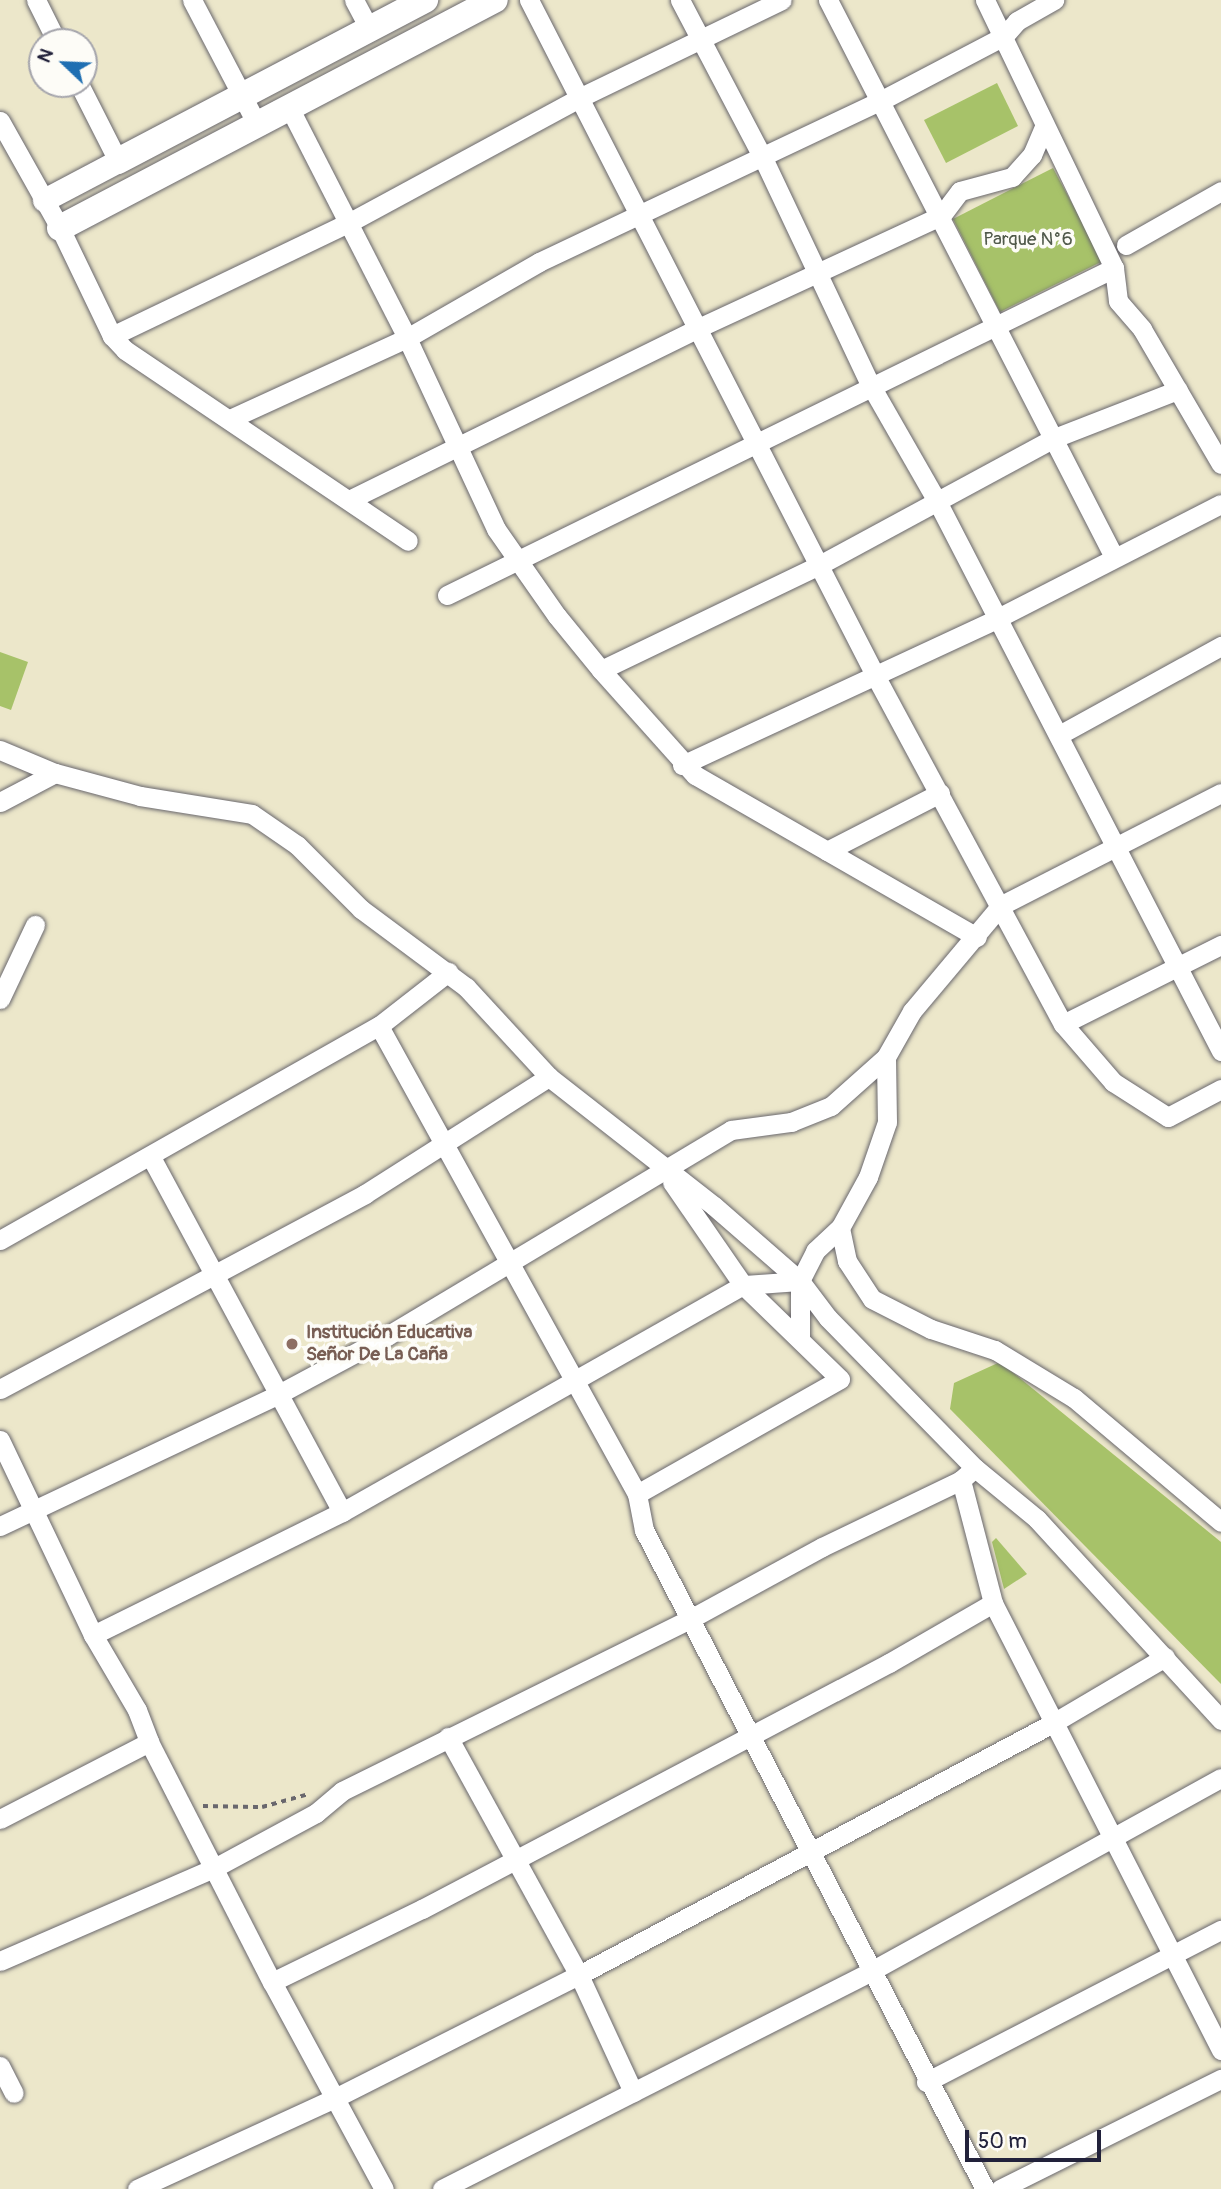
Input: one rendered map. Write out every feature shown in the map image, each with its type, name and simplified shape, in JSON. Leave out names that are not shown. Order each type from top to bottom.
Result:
[{"type":"main road","points":[[118,161],[425,0]]},
{"type":"main road","points":[[60,228],[495,0]]},
{"type":"street","points":[[36,0],[50,28]]},
{"type":"street","points":[[192,0],[258,126]]},
{"type":"street","points":[[354,0],[370,30]]},
{"type":"street","points":[[529,0],[696,329],[821,565],[876,677],[1063,1024],[1112,1082],[1168,1117],[1221,1089]]},
{"type":"street","points":[[680,0],[763,158],[872,386],[938,503],[1221,1051]]},
{"type":"street","points":[[112,336],[348,223],[579,98],[782,0]]},
{"type":"street","points":[[828,0],[882,100],[1052,439],[1114,556]]},
{"type":"street","points":[[985,0],[1114,268],[1118,301],[1142,330],[1221,464]]},
{"type":"street","points":[[230,419],[407,338],[539,262],[882,100],[1004,36],[1017,21],[1054,0]]},
{"type":"street","points":[[44,200],[118,161],[86,98]]},
{"type":"street","points":[[290,109],[407,338],[456,449],[496,528],[601,670],[682,765],[977,937]]},
{"type":"street","points":[[0,121],[60,228],[112,336],[125,350],[351,499],[408,541]]},
{"type":"street","points":[[351,499],[696,329],[819,275],[941,216],[960,191],[1012,177],[1032,155],[1044,127]]},
{"type":"street","points":[[1126,245],[1221,191]]},
{"type":"street","points":[[447,595],[1114,268]]},
{"type":"street","points":[[601,670],[821,565],[1052,439],[1178,390]]},
{"type":"street","points":[[682,765],[876,677],[1221,505]]},
{"type":"street","points":[[1059,735],[1221,646]]},
{"type":"street","points":[[0,750],[55,773],[140,796],[252,814],[297,845],[338,889],[380,925],[448,972],[549,1077],[666,1172],[714,1206],[800,1281],[828,1318],[968,1474],[1037,1519],[1221,1720]]},
{"type":"street","points":[[0,802],[55,773]]},
{"type":"street","points":[[827,850],[940,793]]},
{"type":"street","points":[[0,1526],[277,1395],[511,1264],[666,1172],[730,1130],[791,1122],[831,1106],[886,1057],[912,1011],[977,937],[1000,906],[1221,793]]},
{"type":"street","points":[[0,999],[35,925]]},
{"type":"street","points":[[1063,1024],[1180,968],[1221,945]]},
{"type":"street","points":[[0,1240],[379,1026],[448,972]]},
{"type":"street","points":[[379,1026],[637,1494],[644,1530],[752,1735],[810,1854],[873,1970],[926,2082],[985,2189]]},
{"type":"street","points":[[800,1337],[800,1281],[815,1251],[840,1228],[868,1177],[887,1122],[886,1057]]},
{"type":"street","points":[[0,1389],[214,1271],[365,1194],[549,1077]]},
{"type":"street","points":[[150,1157],[342,1512]]},
{"type":"street","points":[[637,1494],[840,1379],[800,1337],[743,1285],[666,1172]]},
{"type":"street","points":[[840,1228],[847,1261],[872,1299],[931,1329],[995,1349],[1074,1398],[1221,1522]]},
{"type":"street","points":[[93,1635],[342,1512],[576,1383],[743,1285],[800,1281]]},
{"type":"street","points":[[0,1440],[93,1635],[137,1710],[149,1742],[216,1867],[272,1982],[337,2097],[384,2189]]},
{"type":"street","points":[[968,1474],[993,1603],[1112,1841],[1221,2050]]},
{"type":"street","points":[[0,1961],[216,1867],[316,1813],[342,1791],[690,1619],[822,1547],[968,1474]]},
{"type":"street","points":[[272,1982],[752,1735],[993,1603]]},
{"type":"street","points":[[137,2189],[337,2097],[579,1976],[1053,1723],[1165,1657]]},
{"type":"street","points":[[448,1737],[579,1976],[633,2091]]},
{"type":"street","points":[[0,1819],[149,1742]]},
{"type":"street","points":[[442,2189],[873,1970],[1112,1841],[1221,1778]]},
{"type":"street","points":[[926,2082],[1221,1930]]},
{"type":"street","points":[[0,2066],[14,2093]]},
{"type":"street","points":[[1000,2189],[1221,2079]]},
{"type":"path","points":[[182,1805],[262,1807],[342,1791]]},
{"type":"green space","points":[[997,83],[1018,126],[946,163],[924,120]]},
{"type":"green space","name":"Parque N°6","points":[[1053,168],[1103,261],[1000,312],[953,219]]},
{"type":"green space","points":[[0,652],[28,662],[11,710],[0,706]]},
{"type":"green space","points":[[1000,1362],[1221,1542],[1221,1684],[950,1409],[954,1383]]},
{"type":"green space","points":[[996,1538],[1027,1574],[1004,1589],[992,1542]]},
{"type":"place","name":"Institución Educativa Señor De La Caña","points":[[292,1344]]}]
